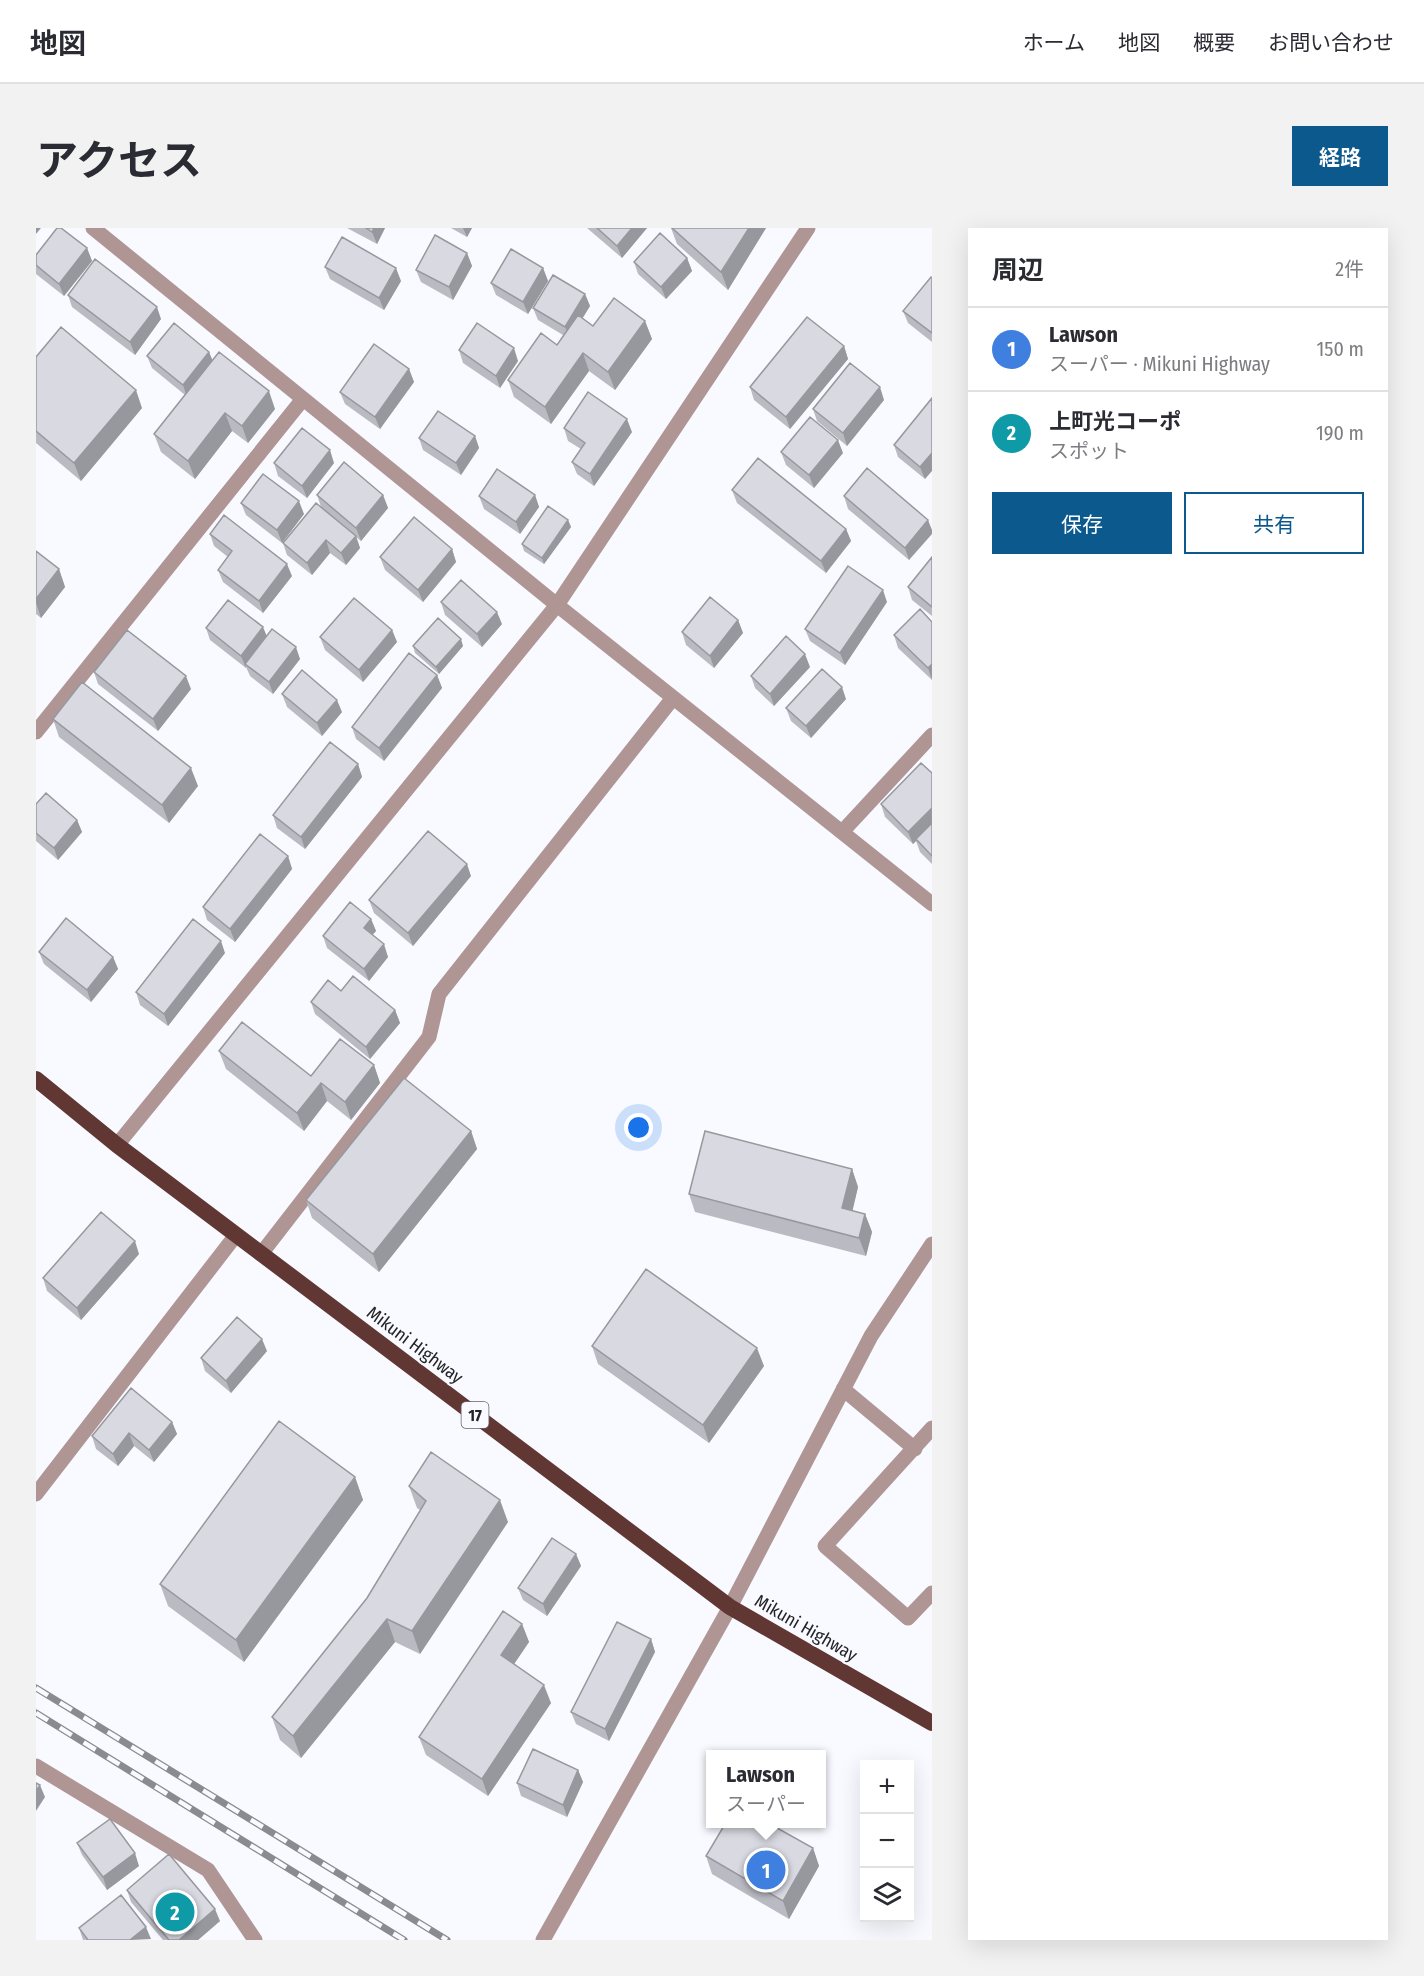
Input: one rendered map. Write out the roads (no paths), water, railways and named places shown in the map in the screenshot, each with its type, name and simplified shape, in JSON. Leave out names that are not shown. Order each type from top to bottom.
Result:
[{"type":"highway","name":"Mikuni Highway","points":[[36,1079],[117,1145],[730,1607],[932,1723]]},
{"type":"street","points":[[93,228],[556,605],[932,904]]},
{"type":"street","points":[[117,1145],[556,605],[808,228]]},
{"type":"street","points":[[36,732],[303,399]]},
{"type":"street","points":[[261,1254],[429,1037],[439,994],[673,698]]},
{"type":"street","points":[[842,832],[932,735]]},
{"type":"street","points":[[36,1494],[236,1235]]},
{"type":"street","points":[[543,1940],[730,1607],[871,1336],[932,1244]]},
{"type":"street","points":[[843,1389],[915,1449]]},
{"type":"street","points":[[932,1428],[825,1546],[908,1618],[932,1593]]},
{"type":"street","points":[[36,1766],[208,1870],[255,1940]]},
{"type":"railway","points":[[36,1688],[447,1940]]},
{"type":"railway","points":[[36,1713],[404,1940]]},
{"type":"place","name":"Lawson","points":[[766,1870]]},
{"type":"place","name":"上町光コーポ","points":[[175,1912]]}]
